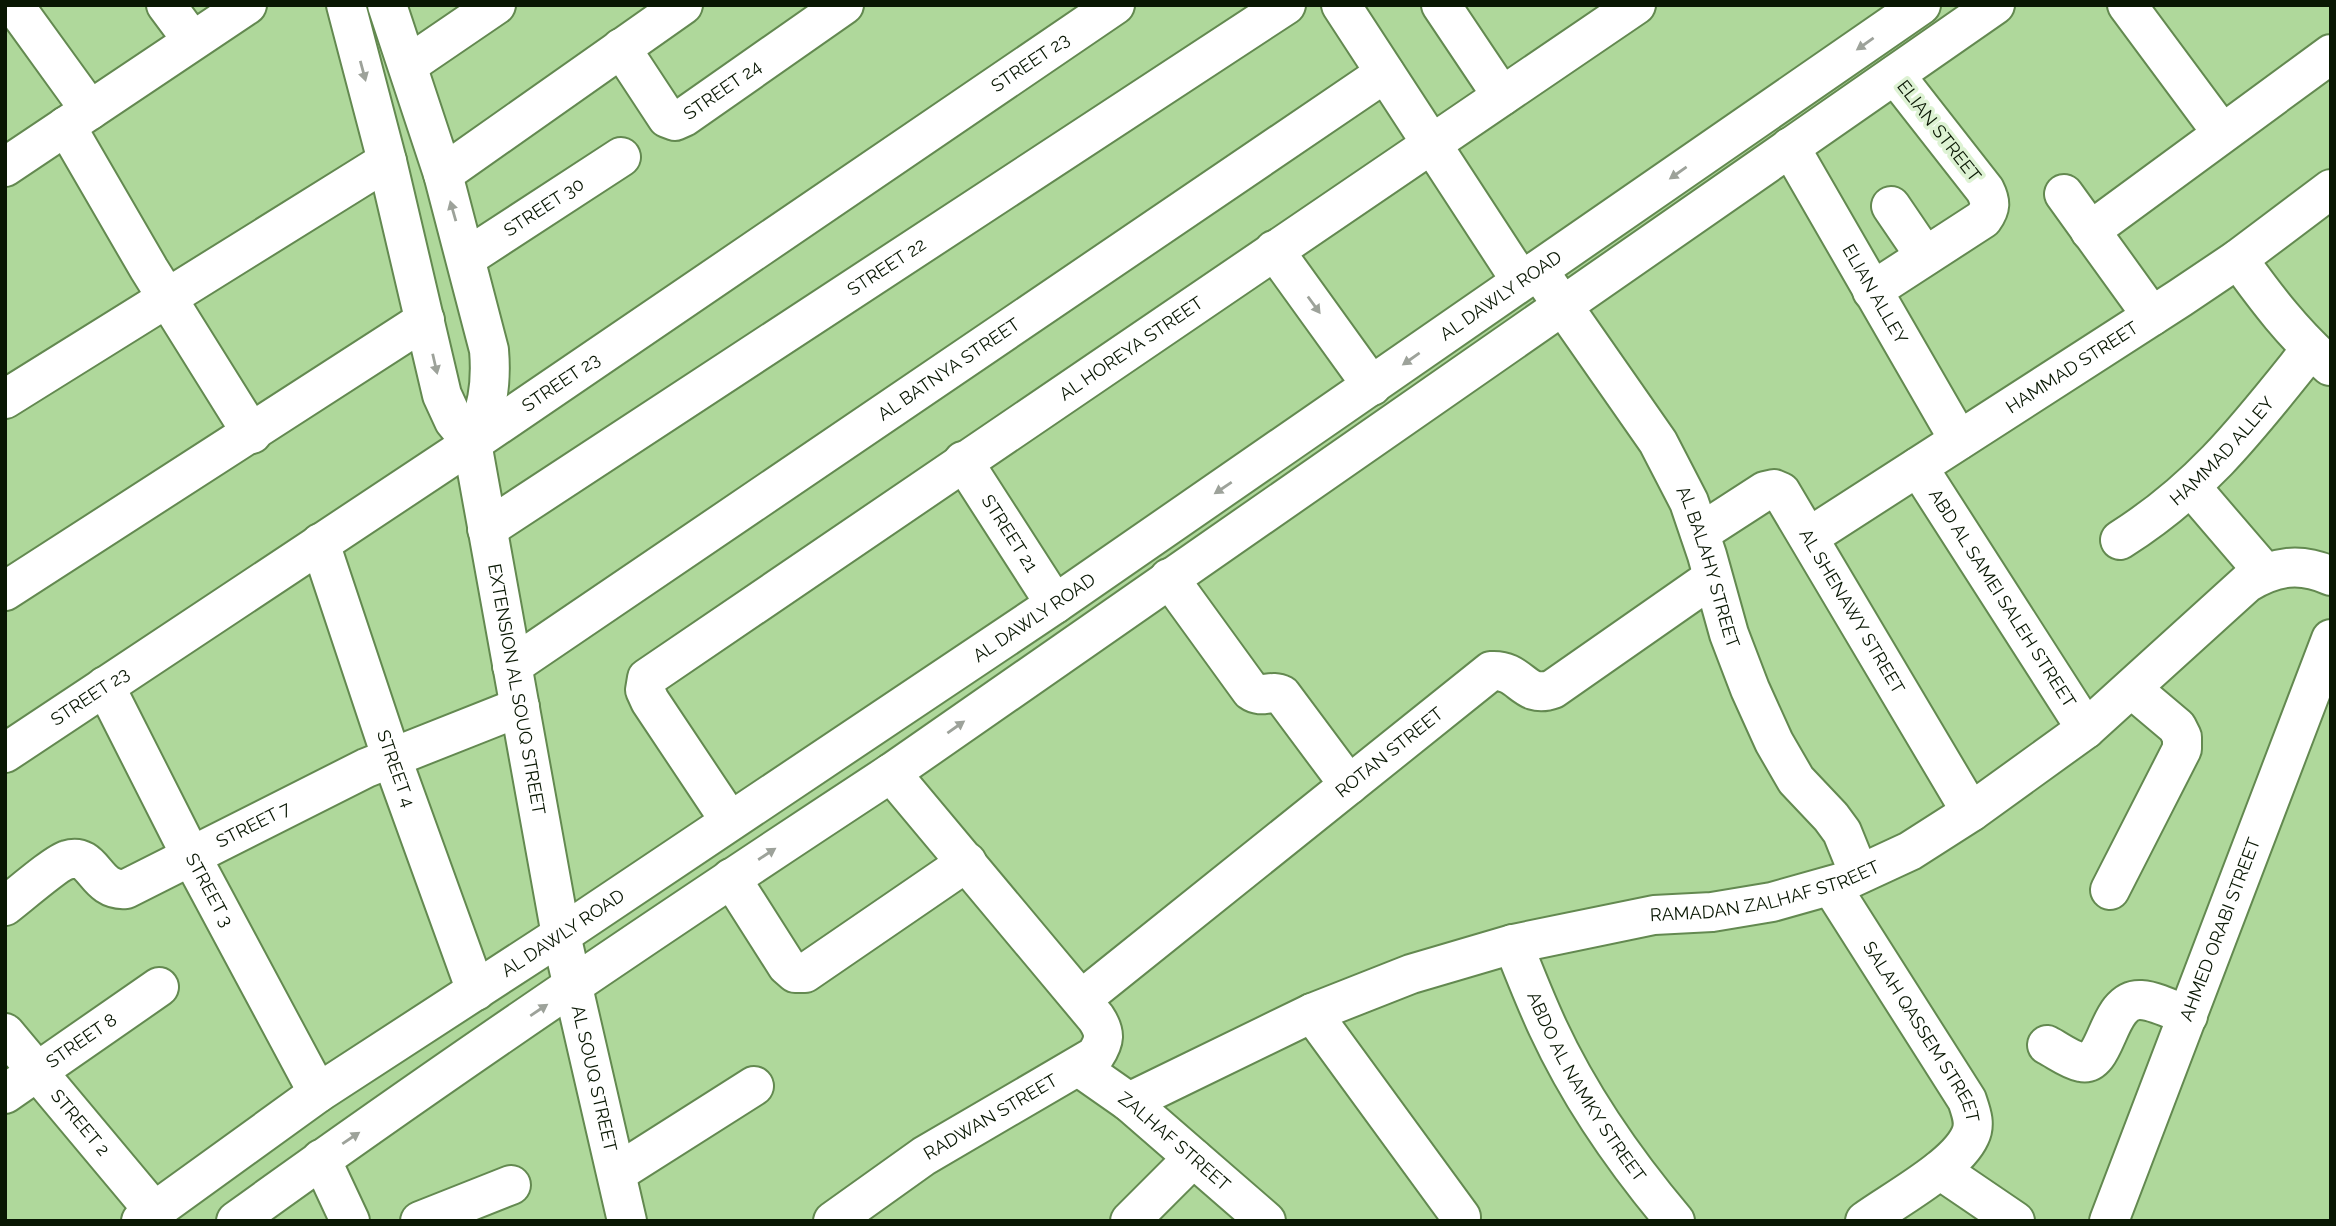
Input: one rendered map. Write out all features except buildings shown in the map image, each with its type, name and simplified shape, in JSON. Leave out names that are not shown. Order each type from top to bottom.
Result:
[{"type":"street","points":[[14,5],[78,118],[167,297],[251,434]]},
{"type":"street","points":[[166,5],[192,40]]},
{"type":"street","points":[[5,167],[247,5]]},
{"type":"street","name":"EXTENSION AL SOUQ STREET","points":[[346,5],[387,161],[442,395],[454,421],[472,443],[561,935]]},
{"type":"street","points":[[387,5],[443,174],[489,350],[491,374],[485,410],[472,443]]},
{"type":"street","points":[[408,65],[496,5]]},
{"type":"street","points":[[443,174],[683,5]]},
{"type":"street","name":"STREET 24","points":[[621,48],[667,118],[675,121],[844,5]]},
{"type":"street","name":"STREET 23","points":[[5,753],[472,443],[1115,5]]},
{"type":"street","name":"STREET 22","points":[[487,529],[1286,5]]},
{"type":"street","name":"AL BALAHY STREET","points":[[1341,5],[1431,143],[1529,276],[1563,306],[1658,442],[1689,502],[1729,634],[1774,742],[1796,780],[1842,832],[1845,880]]},
{"type":"street","points":[[1441,5],[1502,96]]},
{"type":"street","name":"AL DAWLY ROAD","points":[[148,1216],[318,1093],[477,991],[1055,604],[1921,5]]},
{"type":"street","points":[[236,1221],[573,986],[891,773],[1994,5]]},
{"type":"street","points":[[2126,5],[2222,133]]},
{"type":"street","name":"AL HOREYA STREET","points":[[730,821],[650,701],[645,690],[647,678],[1502,96],[1619,10]]},
{"type":"street","points":[[2090,231],[2331,54]]},
{"type":"street","name":"AL BATNYA STREET","points":[[512,666],[1385,73]]},
{"type":"street","name":"ELIAN STREET","points":[[1872,291],[1983,219],[1989,210],[1990,200],[1986,190],[1895,75]]},
{"type":"street","name":"ELIAN ALLEY","points":[[1790,147],[1959,440]]},
{"type":"street","name":"STREET 30","points":[[466,258],[621,157]]},
{"type":"street","points":[[5,400],[387,161]]},
{"type":"street","name":"HAMMAD STREET","points":[[1810,537],[2238,259],[2331,189]]},
{"type":"street","points":[[2064,194],[2152,316]]},
{"type":"street","points":[[1891,206],[1925,256]]},
{"type":"street","points":[[1274,250],[1372,386]]},
{"type":"street","name":"HAMMAD ALLEY","points":[[2120,540],[2191,488],[2321,358],[2272,306],[2238,259]]},
{"type":"street","points":[[5,591],[425,320]]},
{"type":"street","name":"STREET 21","points":[[963,461],[1055,604]]},
{"type":"street","name":"ABD AL SAMEI SALEH STREET","points":[[1918,467],[2086,729]]},
{"type":"street","points":[[2191,488],[2264,572]]},
{"type":"street","name":"AL SHENAWY STREET","points":[[1700,533],[1765,491],[1774,489],[1781,492],[1971,812]]},
{"type":"street","name":"STREET 4","points":[[320,543],[391,757],[477,991]]},
{"type":"street","name":"RAMADAN ZALHAF STREET","points":[[1129,1102],[1312,1013],[1411,974],[1513,944],[1654,915],[1712,912],[1772,902],[1845,880],[1910,851],[1971,812],[2086,729],[2247,583],[2264,572],[2289,566],[2314,568],[2331,576]]},
{"type":"street","name":"ROTAN STREET","points":[[1082,999],[1491,671],[1504,670],[1534,691],[1553,689],[1712,578]]},
{"type":"street","points":[[1169,579],[1251,691],[1260,695],[1275,692],[1282,695],[1349,785]]},
{"type":"street","name":"AHMED ORABI STREET","points":[[2109,1221],[2331,639]]},
{"type":"street","name":"STREET 3","points":[[105,686],[191,856],[318,1093]]},
{"type":"street","points":[[2110,890],[2182,749],[2182,737],[2177,727],[2132,689]]},
{"type":"street","name":"STREET 7","points":[[5,906],[66,860],[79,859],[90,865],[106,886],[115,890],[126,889],[391,757],[520,707]]},
{"type":"street","name":"RADWAN STREET","points":[[833,1221],[876,1188],[934,1150],[1079,1067],[1095,1056],[1104,1044],[1104,1030],[1082,999],[891,773]]},
{"type":"street","points":[[731,878],[787,966],[795,973],[805,973],[967,862]]},
{"type":"street","name":"SALAH QASSEM STREET","points":[[1845,880],[1967,1100],[1973,1117],[1971,1134],[1962,1149],[1906,1209],[1865,1221]]},
{"type":"street","name":"AL SOUQ STREET","points":[[561,935],[627,1221]]},
{"type":"street","name":"ABDO AL NAMKY STREET","points":[[1513,944],[1549,1030],[1594,1112],[1647,1189],[1675,1221]]},
{"type":"street","name":"STREET 8","points":[[5,1094],[159,988]]},
{"type":"street","points":[[2047,1045],[2081,1062],[2088,1062],[2098,1053],[2120,1009],[2128,1002],[2138,999],[2188,1016]]},
{"type":"street","points":[[1312,1013],[1461,1217]]},
{"type":"street","name":"STREET 2","points":[[5,1034],[148,1216]]},
{"type":"street","name":"ZALHAF STREET","points":[[1079,1067],[1129,1102],[1266,1221]]},
{"type":"street","points":[[617,1173],[754,1086]]},
{"type":"street","points":[[1130,1221],[1193,1158]]},
{"type":"street","points":[[321,1160],[350,1221]]},
{"type":"street","points":[[1940,1170],[2015,1221]]},
{"type":"street","points":[[420,1221],[511,1185]]}]
